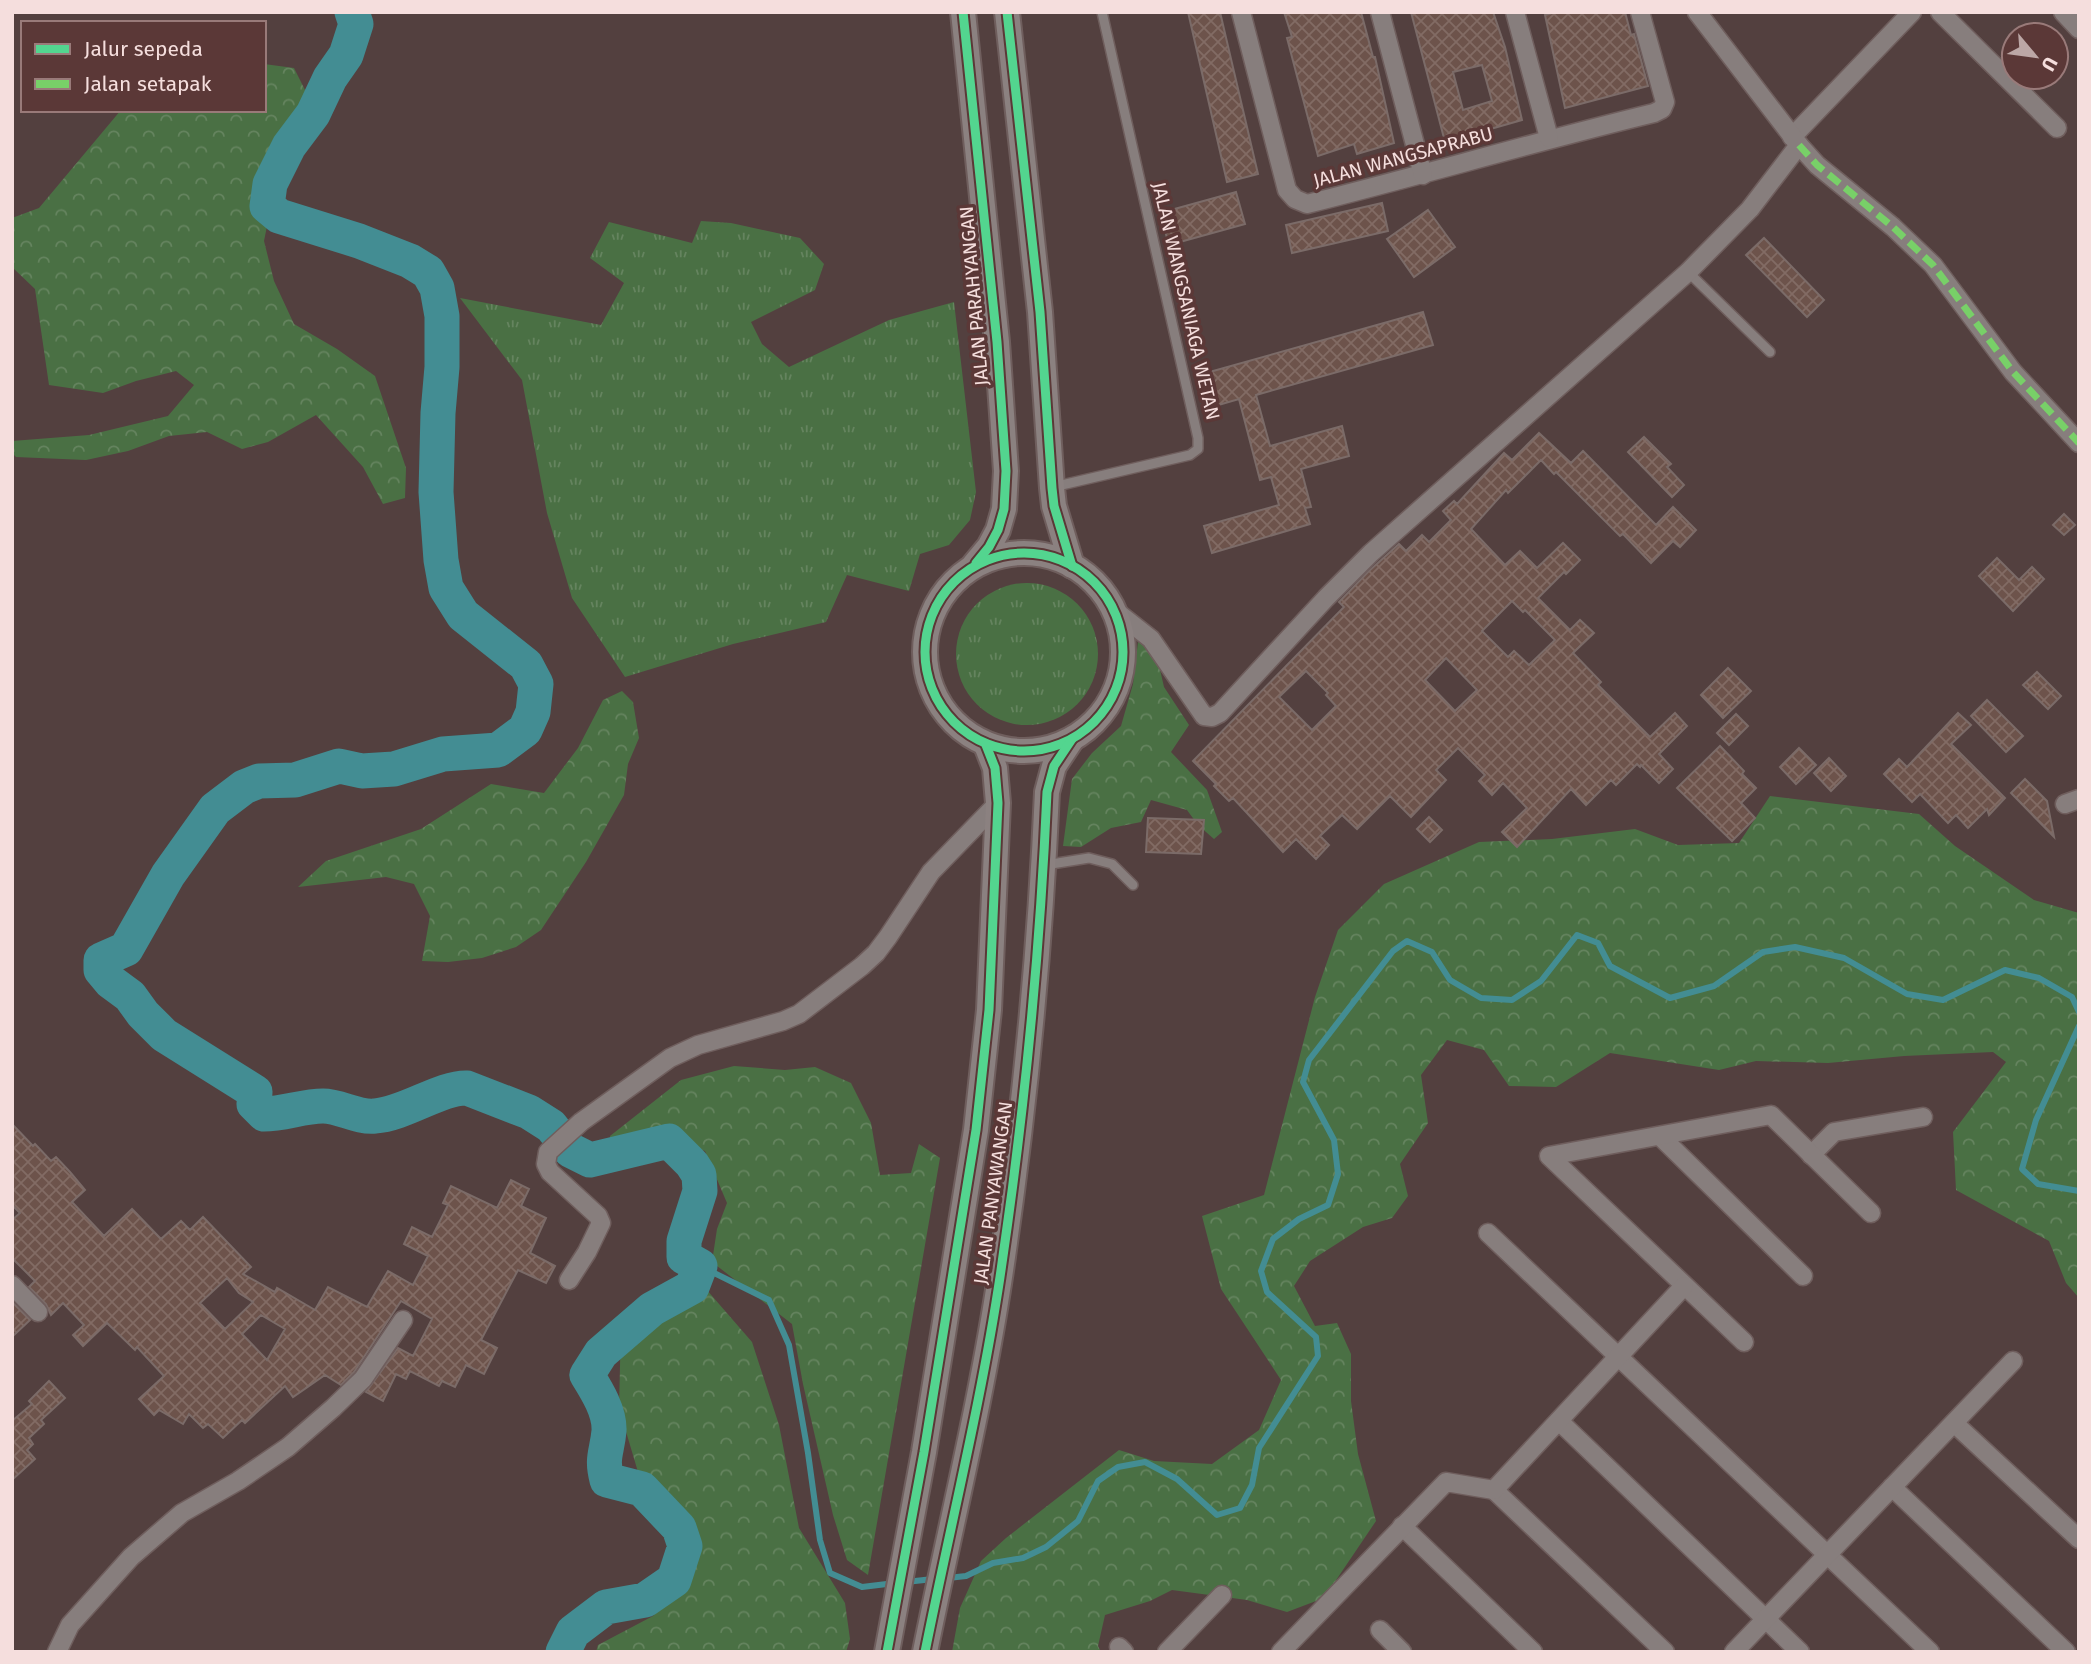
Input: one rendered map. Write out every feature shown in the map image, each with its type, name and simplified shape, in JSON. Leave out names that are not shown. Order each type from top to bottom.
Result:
[{"type":"main road","name":"JALAN PARAHYANGAN","points":[[963,12],[997,342],[1006,471],[1003,509],[998,530],[989,547],[971,568]]},
{"type":"main road","points":[[1007,12],[1040,312],[1054,506],[1072,566]]},
{"type":"main road","points":[[1021,553],[1048,556],[1072,566],[1096,584],[1113,608],[1122,638],[1122,668],[1113,696],[1095,721],[1072,739],[1044,750],[1015,751],[986,745],[960,729],[939,705],[928,677],[925,646],[932,616],[948,589],[971,568],[995,557],[1021,553]]},
{"type":"main road","name":"JALAN PANYAWANGAN","points":[[925,1651],[1000,1279],[1024,1097],[1036,978],[1050,779],[1054,766],[1072,739]]},
{"type":"main road","name":"JALAN PANYAWANGAN","points":[[888,1647],[952,1290],[976,1130],[989,1010],[998,803],[995,768],[986,745]]},
{"type":"street","name":"JALAN WANGSAPRABU","points":[[1241,12],[1287,190],[1295,199],[1307,204],[1662,109],[1665,102],[1640,12]]},
{"type":"street","points":[[1380,12],[1423,175]]},
{"type":"street","points":[[1515,12],[1549,138]]},
{"type":"street","points":[[1697,12],[1795,141],[1817,165],[1933,265],[2013,372],[2079,443]]},
{"type":"street","points":[[1113,608],[1151,639],[1205,716],[1212,717],[1220,713],[1371,553],[1688,272],[1750,209],[1795,141],[1912,12]]},
{"type":"street","points":[[1941,12],[2057,128]]},
{"type":"street","points":[[2063,12],[2079,29]]},
{"type":"street","points":[[569,1280],[601,1223],[598,1216],[550,1172],[546,1164],[548,1152],[581,1122],[670,1058],[698,1045],[783,1021],[823,998],[876,953],[931,872],[998,803]]},
{"type":"street","points":[[1744,1342],[1549,1156],[1771,1115],[1871,1213]]},
{"type":"street","points":[[1811,1155],[1834,1132],[1923,1116]]},
{"type":"street","points":[[1660,1136],[1802,1276]]},
{"type":"street","points":[[1488,1233],[1930,1652]]},
{"type":"street","points":[[12,1284],[38,1312]]},
{"type":"street","points":[[1494,1490],[1684,1286]]},
{"type":"street","points":[[57,1652],[70,1625],[131,1556],[182,1513],[238,1481],[288,1447],[333,1408],[363,1379],[403,1320]]},
{"type":"street","points":[[1734,1652],[2013,1361]]},
{"type":"street","points":[[1559,1421],[1800,1652]]},
{"type":"street","points":[[1954,1423],[2079,1539]]},
{"type":"street","points":[[1281,1652],[1446,1482],[1494,1490],[1665,1652]]},
{"type":"street","points":[[1892,1487],[2066,1652]]},
{"type":"street","points":[[1402,1526],[1533,1652]]},
{"type":"street","points":[[1167,1652],[1222,1595]]},
{"type":"street","points":[[1380,1630],[1402,1652]]},
{"type":"lane","name":"JALAN WANGSANIAGA WETAN","points":[[1052,488],[1190,455],[1198,449],[1184,370],[1102,12]]},
{"type":"lane","points":[[1688,272],[1770,352]]},
{"type":"lane","points":[[1043,865],[1089,858],[1112,864],[1133,885]]},
{"type":"green space","points":[[266,64],[294,68],[306,92],[278,171],[264,241],[274,281],[294,324],[337,349],[375,376],[406,468],[405,498],[383,504],[363,467],[316,415],[268,442],[242,449],[207,432],[169,436],[128,451],[86,460],[16,457],[12,453],[12,441],[89,435],[168,416],[194,385],[176,371],[103,393],[49,385],[35,289],[12,267],[12,218],[39,208],[119,112],[266,112]]},
{"type":"green space","points":[[701,221],[731,223],[800,238],[824,264],[815,290],[751,322],[762,344],[789,367],[889,320],[954,302],[976,492],[970,520],[949,545],[920,554],[909,591],[847,575],[826,622],[733,644],[625,677],[572,598],[547,513],[522,380],[460,298],[601,325],[624,283],[590,258],[609,222],[692,243]]},
{"type":"green space","points":[[1027,583],[1054,588],[1077,604],[1093,627],[1098,654],[1093,681],[1077,704],[1054,720],[1027,725],[1000,720],[977,704],[961,681],[956,654],[961,627],[977,604],[1000,588]]},
{"type":"green space","points":[[1138,642],[1147,645],[1158,661],[1164,687],[1189,725],[1171,752],[1207,790],[1222,832],[1214,839],[1198,825],[1187,810],[1151,800],[1141,822],[1111,828],[1081,847],[1063,846],[1072,779],[1092,753],[1121,726],[1133,684]]},
{"type":"green space","points":[[622,691],[633,702],[639,738],[628,764],[624,795],[586,862],[541,930],[516,947],[482,958],[448,962],[422,961],[430,916],[414,884],[386,877],[298,887],[326,861],[421,829],[491,784],[544,793],[578,748],[603,700]]},
{"type":"green space","points":[[1770,796],[1919,814],[1955,846],[2034,900],[2079,913],[2079,1298],[2066,1283],[2049,1241],[1956,1190],[1953,1132],[2006,1062],[1993,1052],[1828,1063],[1756,1061],[1719,1070],[1610,1053],[1556,1087],[1509,1086],[1484,1050],[1447,1040],[1421,1075],[1428,1123],[1400,1164],[1408,1196],[1392,1218],[1363,1227],[1310,1261],[1294,1286],[1315,1326],[1337,1323],[1351,1354],[1351,1401],[1358,1454],[1376,1521],[1324,1598],[1287,1612],[1247,1600],[1172,1590],[1150,1601],[1105,1615],[1098,1646],[1101,1652],[952,1652],[960,1608],[981,1561],[1006,1538],[1119,1450],[1154,1461],[1212,1464],[1259,1430],[1281,1380],[1221,1289],[1202,1216],[1264,1195],[1315,997],[1338,930],[1384,884],[1479,842],[1552,839],[1635,829],[1678,845],[1739,843]]},
{"type":"green space","points":[[734,1066],[785,1070],[815,1067],[851,1083],[871,1123],[880,1175],[911,1173],[919,1144],[940,1158],[868,1575],[847,1560],[833,1515],[792,1324],[712,1262],[717,1229],[727,1203],[705,1151],[657,1134],[610,1145],[610,1136],[681,1080]]},
{"type":"green space","points":[[706,1289],[752,1342],[779,1425],[799,1528],[845,1603],[850,1639],[846,1652],[596,1652],[598,1645],[653,1616],[695,1572],[678,1529],[641,1482],[619,1408],[621,1324]]},
{"type":"building","points":[[1188,12],[1220,12],[1258,174],[1227,182]]},
{"type":"building","points":[[1284,12],[1361,12],[1375,57],[1394,143],[1357,154],[1354,144],[1318,156],[1287,38],[1292,37]]},
{"type":"building","points":[[1411,12],[1493,12],[1505,47],[1522,120],[1445,142]],"holes":[[[1482,65],[1492,101],[1463,110],[1453,72]]]},
{"type":"building","points":[[1556,12],[1625,12],[1648,86],[1565,108],[1545,15]]},
{"type":"building","points":[[1236,192],[1245,224],[1169,245],[1160,213]]},
{"type":"building","points":[[1382,203],[1388,231],[1292,253],[1286,225]]},
{"type":"building","points":[[1428,210],[1455,247],[1414,277],[1387,239]]},
{"type":"building","points":[[1764,238],[1824,300],[1807,317],[1746,255]]},
{"type":"building","points":[[1423,312],[1433,345],[1256,395],[1270,446],[1342,426],[1349,456],[1301,469],[1311,507],[1305,508],[1310,524],[1212,553],[1204,526],[1279,505],[1271,477],[1260,480],[1239,399],[1215,406],[1206,373]]},
{"type":"building","points":[[1539,433],[1571,463],[1583,451],[1656,525],[1673,507],[1696,530],[1680,547],[1673,541],[1651,563],[1541,460],[1508,493],[1506,490],[1471,529],[1505,565],[1520,551],[1537,568],[1563,543],[1580,560],[1538,598],[1570,630],[1580,620],[1594,633],[1573,653],[1601,682],[1598,685],[1650,737],[1675,713],[1687,726],[1659,754],[1673,769],[1659,783],[1637,764],[1616,785],[1611,780],[1586,805],[1571,789],[1517,847],[1502,832],[1527,808],[1503,783],[1492,795],[1479,781],[1485,775],[1458,748],[1436,770],[1446,780],[1411,817],[1390,796],[1357,829],[1342,815],[1320,836],[1329,845],[1316,859],[1296,839],[1283,852],[1233,798],[1229,801],[1214,786],[1216,784],[1193,761],[1344,607],[1339,602],[1369,571],[1399,544],[1406,551],[1422,535],[1429,542],[1451,520],[1443,511],[1454,501],[1457,504],[1504,453],[1512,460]],"holes":[[[1512,601],[1555,640],[1529,665],[1514,651],[1508,657],[1482,631]],[[1446,658],[1477,690],[1455,711],[1425,680]],[[1306,671],[1328,693],[1326,695],[1336,706],[1312,730],[1279,697]]]},
{"type":"building","points":[[1644,437],[1671,464],[1667,467],[1684,485],[1672,497],[1628,452]]},
{"type":"building","points":[[2064,514],[2075,525],[2064,535],[2053,525]]},
{"type":"building","points":[[1997,558],[2019,580],[2032,567],[2044,579],[2013,611],[1979,576]]},
{"type":"building","points":[[1728,668],[1751,691],[1723,718],[1701,695]]},
{"type":"building","points":[[2037,672],[2061,696],[2048,709],[2023,685]]},
{"type":"building","points":[[1987,700],[2023,736],[2006,752],[1971,716]]},
{"type":"building","points":[[1958,713],[1971,725],[1951,744],[2005,798],[1989,815],[1987,809],[1968,828],[1956,815],[1948,823],[1920,794],[1912,802],[1884,774],[1899,759],[1907,767]]},
{"type":"building","points":[[1736,714],[1748,726],[1729,745],[1717,733]]},
{"type":"building","points":[[1720,746],[1756,788],[1741,803],[1755,818],[1732,841],[1677,788]]},
{"type":"building","points":[[1799,748],[1816,765],[1796,784],[1780,767]]},
{"type":"building","points":[[1829,758],[1846,776],[1831,791],[1814,773]]},
{"type":"building","points":[[2025,779],[2047,801],[2054,837],[2011,793]]},
{"type":"building","points":[[1429,817],[1442,830],[1430,842],[1417,829]]},
{"type":"building","points":[[1148,818],[1204,820],[1201,854],[1146,852]]},
{"type":"building","points":[[12,1124],[51,1161],[56,1157],[85,1190],[72,1202],[104,1236],[132,1209],[161,1239],[181,1221],[190,1230],[203,1217],[251,1267],[243,1274],[275,1292],[277,1288],[315,1310],[328,1287],[367,1307],[388,1271],[413,1285],[428,1256],[404,1244],[412,1227],[432,1237],[448,1205],[443,1203],[451,1186],[497,1208],[511,1180],[529,1189],[521,1206],[546,1218],[530,1253],[555,1266],[546,1283],[518,1270],[481,1340],[497,1348],[484,1374],[466,1365],[455,1387],[442,1381],[439,1386],[410,1371],[406,1379],[396,1374],[383,1401],[366,1392],[398,1348],[413,1356],[432,1319],[401,1301],[354,1372],[341,1385],[325,1375],[293,1397],[285,1386],[245,1423],[242,1420],[223,1438],[208,1424],[203,1428],[189,1414],[183,1424],[159,1410],[154,1415],[139,1399],[164,1376],[137,1347],[135,1350],[107,1323],[83,1346],[73,1335],[84,1325],[63,1303],[51,1315],[46,1304],[29,1287],[35,1281],[12,1258],[12,1220],[20,1213],[12,1205]],"holes":[[[227,1278],[239,1293],[253,1302],[225,1329],[200,1303]],[[261,1315],[285,1329],[267,1360],[242,1334]]]},
{"type":"building","points":[[12,1302],[30,1320],[12,1337]]},
{"type":"building","points":[[49,1381],[65,1398],[41,1420],[44,1424],[29,1438],[33,1444],[27,1450],[35,1459],[12,1480],[12,1421],[32,1404],[29,1401]]},
{"type":"waterway","points":[[352,12],[356,24],[346,55],[330,78],[313,114],[289,146],[270,184],[267,206],[279,216],[359,241],[410,261],[428,272],[437,288],[442,316],[442,367],[436,492],[446,588],[463,615],[526,665],[536,684],[533,712],[525,730],[498,750],[443,754],[394,769],[362,771],[339,766],[295,780],[259,781],[244,787],[215,809],[168,875],[126,949],[101,960],[101,970],[111,982],[130,996],[164,1035],[255,1092],[254,1104],[264,1114],[323,1106],[375,1116],[398,1111],[446,1092],[467,1088],[529,1112],[551,1126],[570,1150],[590,1160],[669,1141],[692,1164],[699,1175],[700,1191],[684,1241],[684,1257],[700,1266],[692,1287],[652,1309],[601,1353],[587,1375],[599,1395],[609,1424],[604,1460],[607,1480],[642,1489],[679,1528],[685,1546],[674,1580],[645,1600],[606,1607],[573,1632],[563,1652]]},
{"type":"waterway","points":[[948,1578],[966,1576],[993,1563],[1023,1558],[1046,1547],[1078,1521],[1098,1481],[1118,1467],[1145,1462],[1177,1479],[1217,1515],[1240,1508],[1252,1485],[1259,1448],[1318,1356],[1316,1337],[1267,1292],[1261,1271],[1273,1239],[1299,1219],[1328,1205],[1338,1174],[1334,1140],[1303,1082],[1309,1060],[1393,951],[1407,941],[1432,952],[1450,980],[1481,998],[1512,1000],[1541,981],[1577,935],[1598,943],[1610,966],[1670,998],[1714,986],[1763,952],[1795,947],[1844,958],[1907,994],[1943,1000],[2005,970],[2039,978],[2072,997],[2079,1012]]},
{"type":"waterway","points":[[2079,1026],[2036,1120],[2022,1169],[2038,1184],[2079,1191]]},
{"type":"waterway","points":[[700,1266],[769,1300],[789,1345],[820,1540],[830,1573],[862,1587],[895,1583]]},
{"type":"waterway","points":[[906,1582],[933,1579]]},
{"type":"marked path","points":[[1799,145],[1817,165],[1893,227],[1933,265],[2013,372],[2079,443]]},
{"type":"cycle path","points":[[963,12],[997,342],[1006,471],[1004,509],[998,530],[976,563]]},
{"type":"cycle path","points":[[1007,12],[1040,312],[1054,506],[1072,566]]},
{"type":"cycle path","points":[[1024,553],[1062,561],[1094,582],[1115,614],[1123,652],[1115,690],[1094,722],[1062,743],[1024,751],[986,743],[954,722],[933,690],[925,652],[933,614],[954,582],[986,561],[1024,553]]},
{"type":"cycle path","points":[[925,1652],[984,1371],[1009,1217],[1035,974],[1047,792],[1054,766],[1072,739]]},
{"type":"cycle path","points":[[887,1652],[924,1452],[976,1130],[989,1010],[998,803],[995,768],[986,745]]}]
